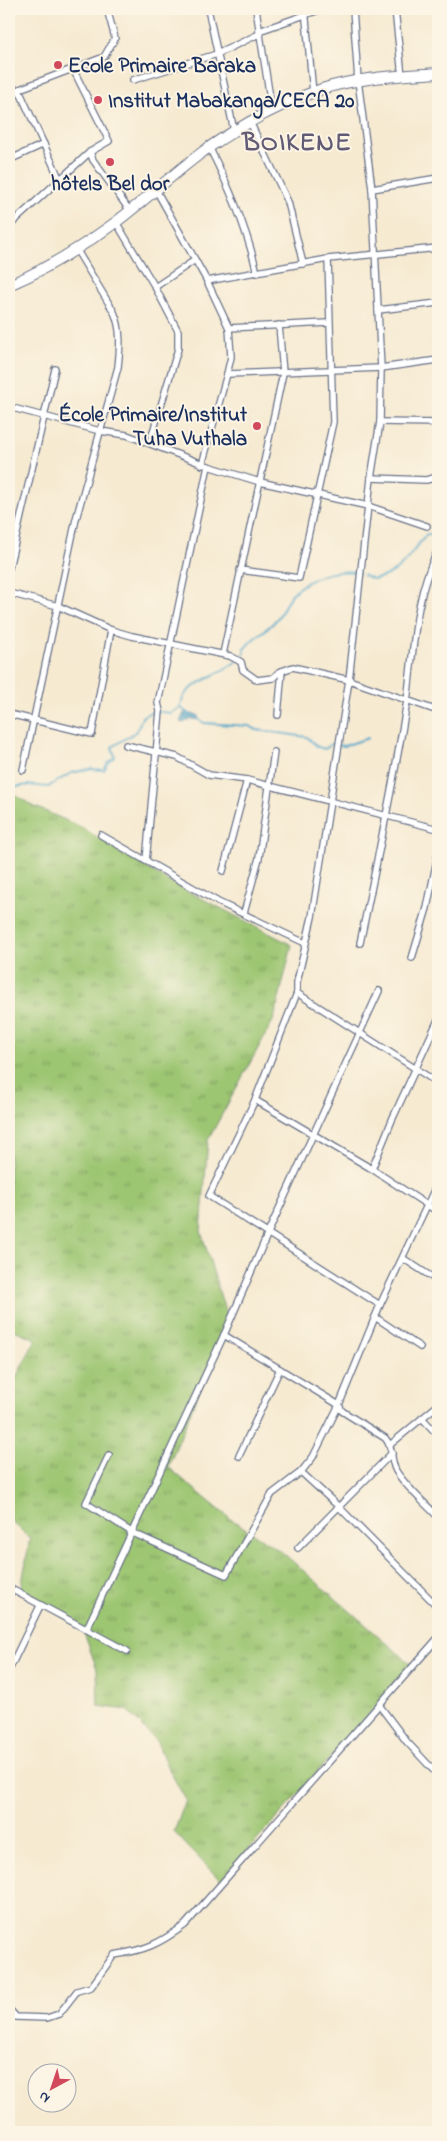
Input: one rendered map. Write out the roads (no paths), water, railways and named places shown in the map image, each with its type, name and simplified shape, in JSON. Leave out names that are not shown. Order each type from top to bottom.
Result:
[{"type":"highway","points":[[9,285],[59,260],[76,249],[116,222],[209,147],[272,111],[313,93],[358,80],[438,73]]},
{"type":"street","points":[[9,94],[104,57],[115,38],[107,9]]},
{"type":"street","points":[[208,9],[234,132]]},
{"type":"street","points":[[256,9],[272,111]]},
{"type":"street","points":[[133,80],[217,54],[305,11],[322,9]]},
{"type":"street","points":[[353,9],[358,80],[372,189],[381,368],[380,422],[371,478],[349,680],[312,917],[297,982],[297,993],[255,1100],[209,1196],[380,1305]]},
{"type":"street","points":[[396,9],[402,76]]},
{"type":"street","points":[[305,11],[313,93]]},
{"type":"street","points":[[9,226],[90,152],[109,140],[73,69]]},
{"type":"street","points":[[19,90],[60,180]]},
{"type":"street","points":[[250,122],[288,202],[303,264]]},
{"type":"street","points":[[9,160],[44,144]]},
{"type":"street","points":[[209,147],[227,182],[251,247],[257,273]]},
{"type":"street","points":[[90,152],[93,160],[130,211]]},
{"type":"street","points":[[372,189],[438,178]]},
{"type":"street","points":[[146,860],[160,712],[158,703],[205,466],[230,358],[229,328],[207,281],[156,190]]},
{"type":"street","points":[[116,222],[155,287],[178,331],[178,349],[150,442]]},
{"type":"street","points":[[207,281],[328,259],[438,248]]},
{"type":"street","points":[[23,770],[76,519],[118,367],[121,345],[118,320],[76,249]]},
{"type":"street","points":[[240,570],[299,578],[333,422],[328,259]]},
{"type":"street","points":[[155,287],[195,260]]},
{"type":"street","points":[[378,310],[438,303]]},
{"type":"street","points":[[229,328],[329,323]]},
{"type":"street","points":[[223,654],[283,372],[279,325]]},
{"type":"street","points":[[227,374],[381,368],[438,360]]},
{"type":"street","points":[[9,568],[55,369]]},
{"type":"street","points":[[9,407],[100,431],[127,435],[150,442],[205,466],[260,482],[368,506],[427,526]]},
{"type":"street","points":[[380,422],[438,423]]},
{"type":"street","points":[[371,478],[426,480],[438,478]]},
{"type":"street","points":[[360,943],[387,816],[407,700],[419,601],[428,569],[438,550]]},
{"type":"street","points":[[9,593],[58,606],[111,630],[223,654],[239,661],[243,670],[257,680],[273,678],[282,671],[294,667],[349,680],[438,711]]},
{"type":"street","points":[[9,714],[92,734],[111,630]]},
{"type":"street","points":[[278,715],[282,671]]},
{"type":"street","points":[[126,745],[177,756],[209,775],[270,785],[438,830]]},
{"type":"street","points":[[244,914],[259,858],[274,752]]},
{"type":"street","points":[[223,870],[247,780]]},
{"type":"street","points":[[101,835],[218,902],[305,942]]},
{"type":"street","points":[[412,958],[427,908],[438,855]]},
{"type":"street","points":[[87,1628],[224,1335],[268,1233],[379,991]]},
{"type":"street","points":[[297,993],[438,1083]]},
{"type":"street","points":[[372,1169],[392,1120],[438,1020]]},
{"type":"street","points":[[255,1100],[372,1169],[438,1212]]},
{"type":"street","points":[[109,1456],[86,1503],[133,1533],[226,1575],[272,1494],[301,1472],[314,1457],[339,1405],[380,1305],[404,1259],[438,1182]]},
{"type":"street","points":[[404,1259],[438,1280]]},
{"type":"street","points":[[375,1317],[420,1347]]},
{"type":"street","points":[[224,1335],[339,1405],[342,1412],[386,1438],[391,1444],[392,1463],[397,1474],[438,1517]]},
{"type":"street","points":[[239,1456],[280,1369]]},
{"type":"street","points":[[391,1444],[438,1404]]},
{"type":"street","points":[[422,1418],[438,1435]]},
{"type":"street","points":[[298,1548],[392,1453]]},
{"type":"street","points":[[301,1472],[339,1506],[438,1607]]},
{"type":"street","points":[[11,1589],[127,1651]]},
{"type":"street","points":[[9,1670],[40,1606]]},
{"type":"street","points":[[9,2009],[16,2018],[47,2018],[59,2014],[77,1991],[91,1987],[114,1955],[139,1951],[164,1941],[185,1925],[438,1638]]},
{"type":"street","points":[[379,1705],[407,1742],[437,1772]]},
{"type":"water","points":[[184,713],[198,715],[199,720],[192,719],[183,723],[180,722]]},
{"type":"waterway","points":[[363,575],[373,579],[391,573],[404,562],[427,534],[438,534]]},
{"type":"waterway","points":[[9,788],[28,785],[48,787],[71,773],[90,769],[104,770],[115,757],[112,747],[137,731],[142,717],[154,711],[171,713],[180,708],[184,696],[195,685],[239,659],[245,653],[244,650],[247,645],[278,618],[291,595],[305,583],[322,575],[332,573],[359,573]]},
{"type":"waterway","points":[[181,708],[189,714]]},
{"type":"waterway","points":[[198,719],[204,723],[249,726],[257,730],[307,737],[318,747],[325,749],[331,744],[344,746],[368,738]]},
{"type":"waterway","points":[[9,2126],[13,2132]]},
{"type":"place","name":"Ecole Primaire Baraka","points":[[58,65]]},
{"type":"place","name":"Institut Mabakanga/CECA 20","points":[[98,100]]},
{"type":"place","name":"hôtels Bel dor","points":[[110,162]]},
{"type":"place","name":"École Primaire/Institut Tuha Vuthala","points":[[257,426]]},
{"type":"district","name":"BOIKENE","points":[[297,141]]}]
